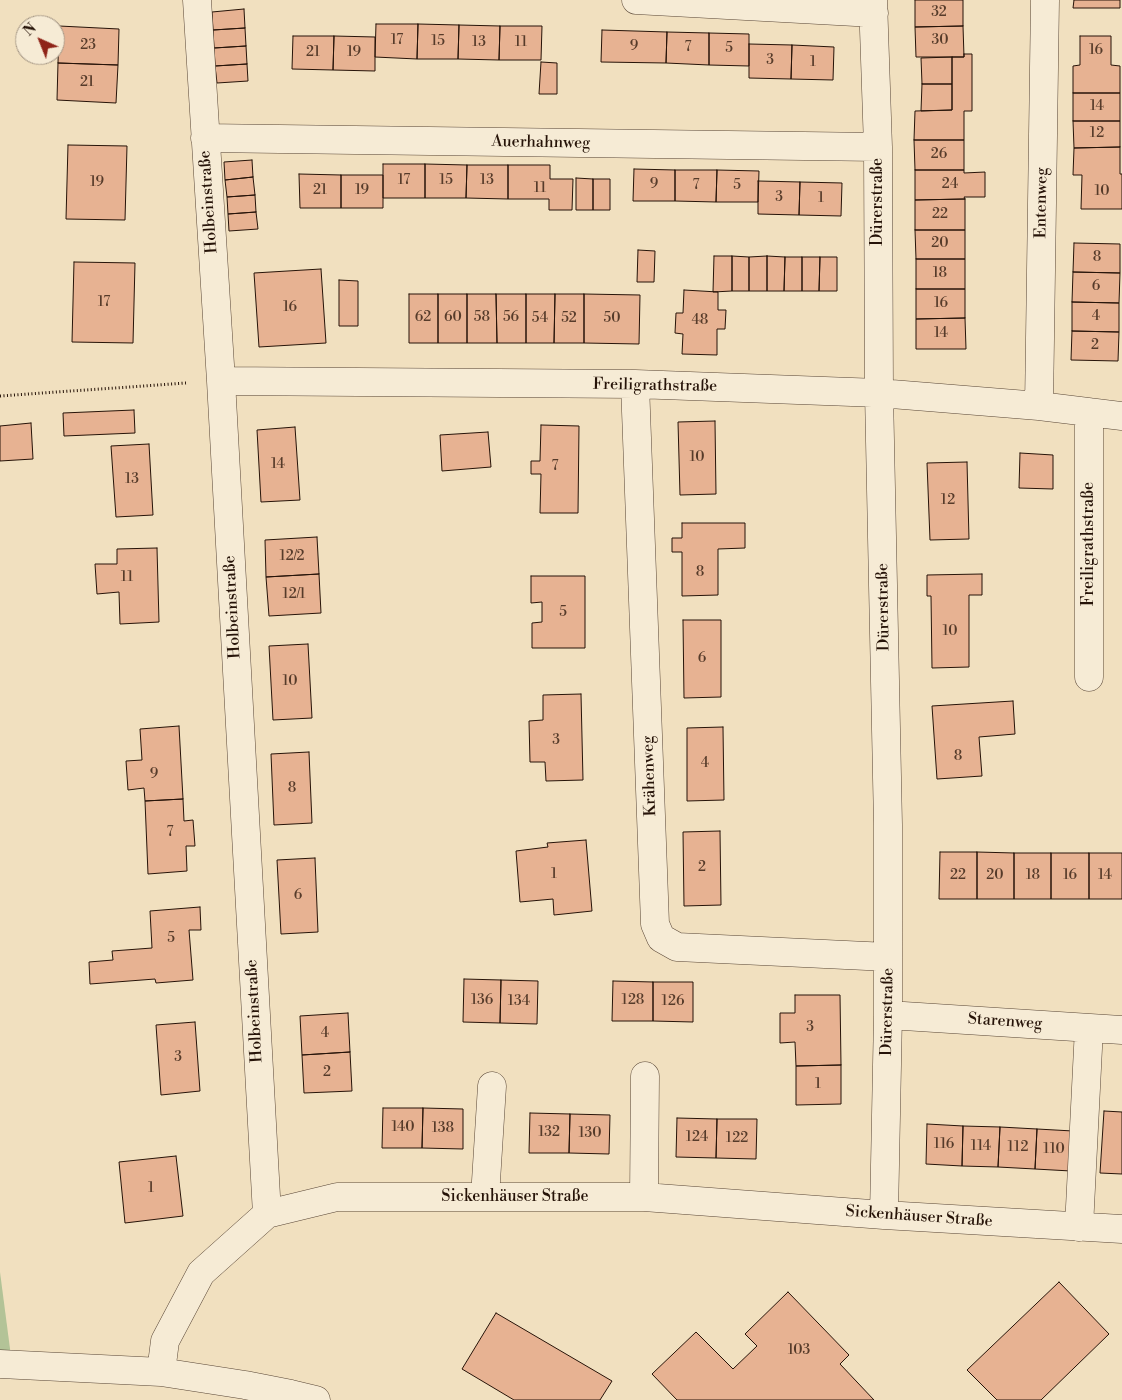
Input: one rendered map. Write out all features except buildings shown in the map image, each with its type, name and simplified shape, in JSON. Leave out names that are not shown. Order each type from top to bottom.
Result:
[{"type":"street","name":"Holbeinstraße","points":[[196,0],[221,381],[266,1214]]},
{"type":"street","points":[[636,0],[874,6]]},
{"type":"street","name":"Entenweg","points":[[1039,406],[1045,0]]},
{"type":"street","name":"Dürerstraße","points":[[874,6],[878,147],[879,392],[888,816],[888,1015],[884,1215]]},
{"type":"street","name":"Auerhahnweg","points":[[205,138],[878,147]]},
{"type":"street","name":"Freiligrathstraße","points":[[221,381],[635,384],[879,392],[1039,406],[1122,416]]},
{"type":"street","name":"Krähenweg","points":[[635,384],[656,924],[661,938],[678,947],[888,957]]},
{"type":"street","name":"Freiligrathstraße","points":[[1088,412],[1088,677]]},
{"type":"street","name":"Starenweg","points":[[888,1015],[1122,1030]]},
{"type":"street","points":[[1079,1227],[1089,1028]]},
{"type":"street","points":[[644,1197],[645,1076]]},
{"type":"street","points":[[485,1197],[492,1086]]},
{"type":"street","name":"Sickenhäuser Straße","points":[[161,1372],[165,1341],[201,1274],[266,1214],[337,1197],[644,1197],[884,1215],[1122,1229]]},
{"type":"street","points":[[0,1364],[161,1372],[245,1384],[316,1400]]},
{"type":"path","points":[[0,396],[221,381]]},
{"type":"green space","points":[[0,1272],[12,1364],[0,1364]]}]
